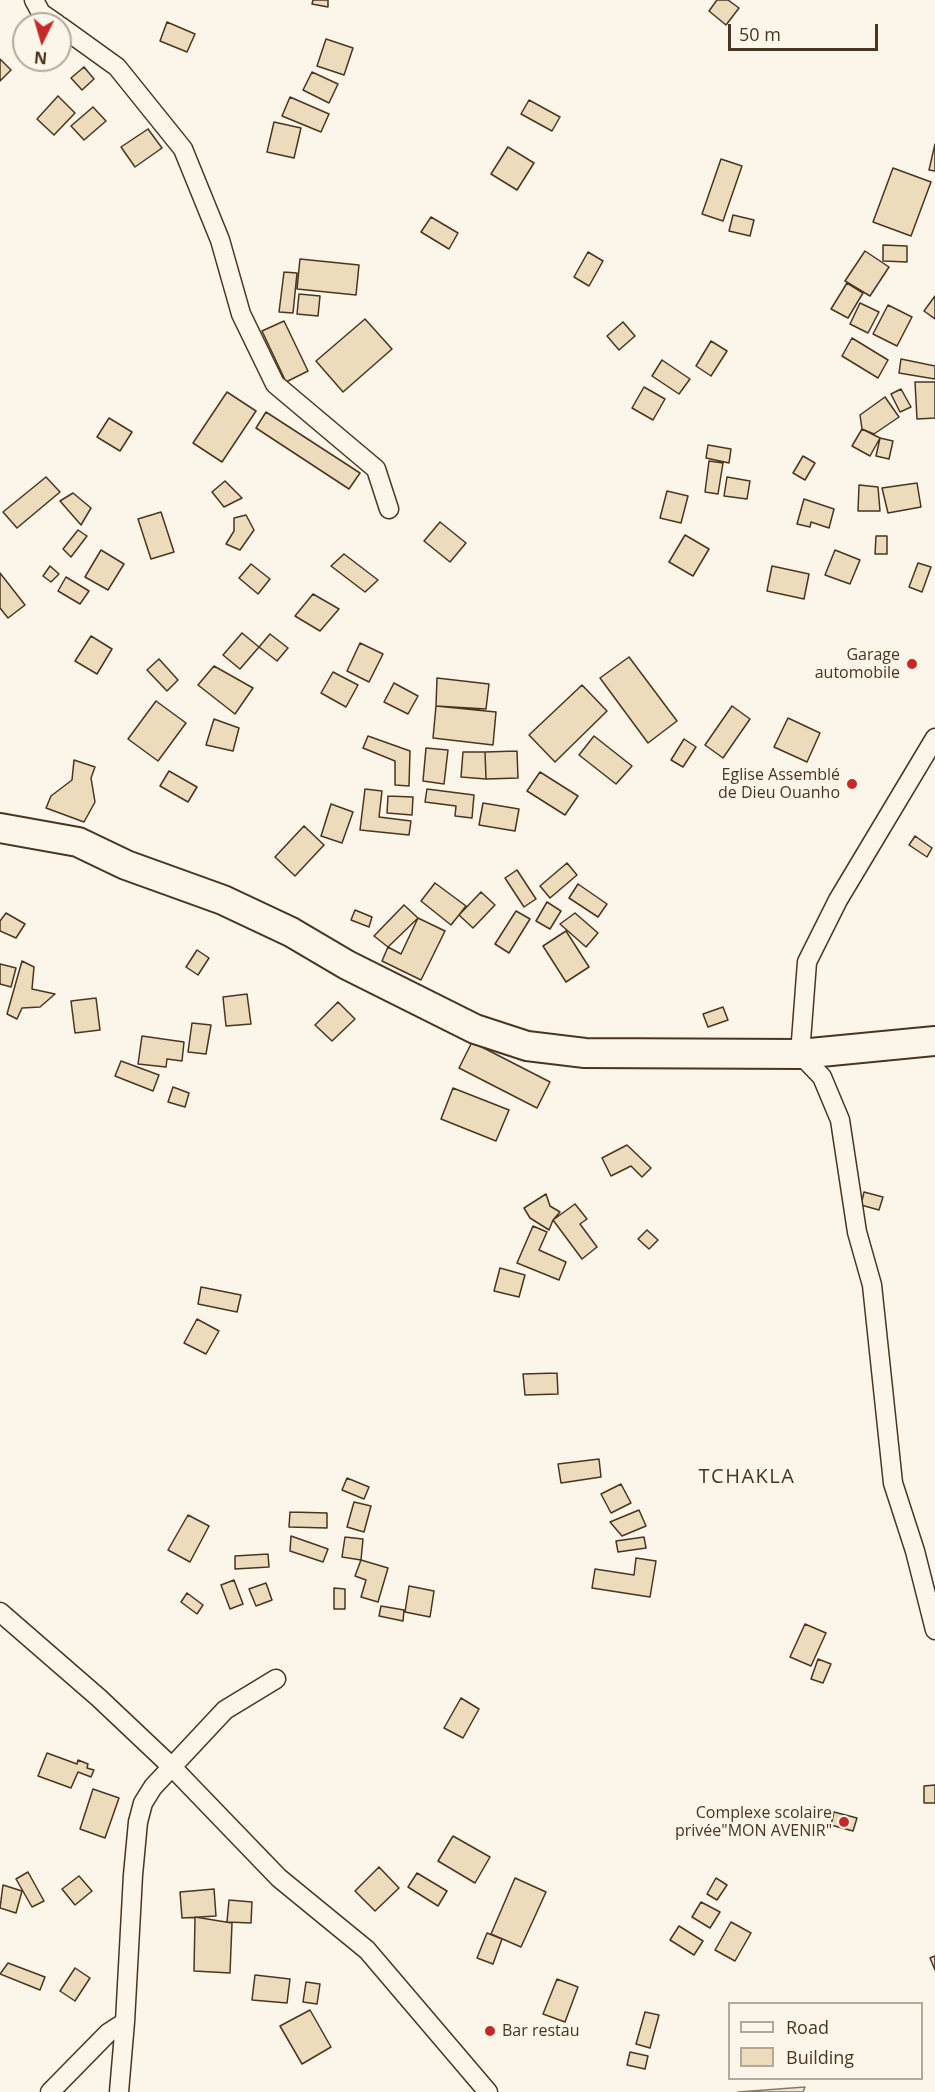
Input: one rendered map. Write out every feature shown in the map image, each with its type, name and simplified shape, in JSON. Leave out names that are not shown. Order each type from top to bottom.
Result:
[{"type":"main road","points":[[0,828],[78,842],[126,865],[223,900],[291,932],[348,965],[475,1029],[527,1046],[585,1053],[800,1054],[935,1041]]},
{"type":"street","points":[[72,35],[117,67],[183,149],[220,240],[241,314],[275,384],[376,469],[389,508]]},
{"type":"street","points":[[935,738],[837,900],[807,962],[800,1054],[822,1077],[840,1120],[857,1232],[872,1285],[893,1483],[915,1551],[935,1629]]},
{"type":"street","points":[[0,1612],[99,1698],[172,1767],[279,1878],[367,1950],[488,2092]]},
{"type":"street","points":[[119,2092],[138,1822],[143,1803],[172,1767],[225,1710],[276,1679]]},
{"type":"street","points":[[50,2092],[108,2033],[125,2022]]},
{"type":"shaded area","points":[[805,2087],[803,2092],[738,2092]]},
{"type":"building","points":[[313,0],[328,0],[328,7],[312,4]]},
{"type":"building","points":[[717,0],[728,0],[739,8],[726,25],[709,11]]},
{"type":"building","points":[[167,22],[195,34],[187,52],[160,41]]},
{"type":"building","points":[[326,39],[353,48],[344,75],[317,66]]},
{"type":"building","points":[[0,59],[11,70],[0,81]]},
{"type":"building","points":[[84,67],[94,79],[82,90],[71,78]]},
{"type":"building","points":[[312,72],[338,84],[329,103],[303,90]]},
{"type":"building","points":[[58,96],[75,113],[54,135],[37,119]]},
{"type":"building","points":[[290,97],[329,114],[321,132],[282,116]]},
{"type":"building","points":[[529,100],[560,117],[552,131],[521,114]]},
{"type":"building","points":[[93,107],[106,121],[84,140],[71,126]]},
{"type":"building","points":[[274,122],[301,128],[294,158],[267,152]]},
{"type":"building","points":[[148,129],[162,148],[135,167],[121,147]]},
{"type":"building","points":[[935,144],[935,171],[929,170]]},
{"type":"building","points":[[508,147],[534,163],[517,190],[491,174]]},
{"type":"building","points":[[721,159],[742,166],[723,221],[702,214]]},
{"type":"building","points":[[893,168],[931,182],[911,236],[873,222]]},
{"type":"building","points":[[733,215],[754,220],[750,236],[729,231]]},
{"type":"building","points":[[431,217],[458,233],[449,249],[421,232]]},
{"type":"building","points":[[883,245],[907,246],[907,262],[883,261]]},
{"type":"building","points":[[865,251],[889,267],[870,296],[845,281]]},
{"type":"building","points":[[588,252],[603,261],[589,286],[574,277]]},
{"type":"building","points":[[300,259],[359,265],[356,295],[297,289]]},
{"type":"building","points":[[284,272],[297,273],[293,313],[279,312]]},
{"type":"building","points":[[847,283],[863,293],[848,318],[831,309]]},
{"type":"building","points":[[299,294],[320,296],[318,316],[297,314]]},
{"type":"building","points":[[935,296],[935,319],[924,311]]},
{"type":"building","points":[[860,303],[879,312],[868,333],[850,324]]},
{"type":"building","points":[[888,305],[912,317],[897,346],[873,334]]},
{"type":"building","points":[[365,319],[392,349],[343,392],[316,361]]},
{"type":"building","points":[[284,321],[308,371],[286,382],[262,331]]},
{"type":"building","points":[[623,322],[635,336],[619,350],[607,336]]},
{"type":"building","points":[[852,338],[888,360],[878,378],[842,356]]},
{"type":"building","points":[[711,341],[727,351],[711,376],[696,366]]},
{"type":"building","points":[[901,359],[935,366],[935,379],[899,373]]},
{"type":"building","points":[[662,360],[690,379],[679,394],[652,376]]},
{"type":"building","points":[[915,382],[935,382],[935,418],[917,419]]},
{"type":"building","points":[[644,387],[665,399],[653,420],[632,408]]},
{"type":"building","points":[[901,389],[911,407],[900,412],[891,394]]},
{"type":"building","points":[[227,392],[256,411],[222,462],[193,443]]},
{"type":"building","points":[[885,397],[899,417],[874,434],[862,429],[860,415]]},
{"type":"building","points":[[266,412],[360,473],[349,489],[256,428]]},
{"type":"building","points":[[109,418],[132,432],[120,451],[97,437]]},
{"type":"building","points":[[862,429],[880,438],[870,456],[852,446]]},
{"type":"building","points":[[880,438],[893,441],[889,459],[876,456]]},
{"type":"building","points":[[708,445],[731,449],[729,463],[706,458]]},
{"type":"building","points":[[803,456],[815,463],[805,480],[793,473]]},
{"type":"building","points":[[709,461],[723,463],[718,494],[705,492]]},
{"type":"building","points":[[46,477],[60,492],[17,528],[3,512]]},
{"type":"building","points":[[727,477],[750,481],[747,499],[724,496]]},
{"type":"building","points":[[225,481],[242,498],[224,507],[212,492]]},
{"type":"building","points":[[917,483],[921,507],[888,513],[882,488]]},
{"type":"building","points":[[859,485],[878,487],[880,511],[858,511]]},
{"type":"building","points":[[667,491],[688,496],[681,523],[660,518]]},
{"type":"building","points":[[73,493],[91,508],[81,525],[60,501]]},
{"type":"building","points":[[804,499],[834,509],[829,528],[811,522],[810,527],[797,524]]},
{"type":"building","points":[[161,512],[174,552],[151,559],[138,519]]},
{"type":"building","points":[[246,515],[254,530],[240,550],[226,544],[234,531],[234,518]]},
{"type":"building","points":[[440,522],[466,543],[450,562],[424,541]]},
{"type":"building","points":[[78,530],[87,536],[71,557],[63,549]]},
{"type":"building","points":[[685,535],[709,549],[693,576],[669,562]]},
{"type":"building","points":[[876,536],[887,536],[887,554],[875,554]]},
{"type":"building","points":[[101,550],[124,564],[108,590],[85,577]]},
{"type":"building","points":[[835,550],[860,560],[850,584],[825,575]]},
{"type":"building","points":[[344,554],[378,580],[365,592],[331,566]]},
{"type":"building","points":[[918,563],[931,567],[922,592],[909,587]]},
{"type":"building","points":[[251,564],[270,579],[258,594],[239,578]]},
{"type":"building","points":[[50,566],[59,574],[51,582],[43,576]]},
{"type":"building","points":[[772,566],[809,574],[804,599],[767,591]]},
{"type":"building","points":[[0,573],[25,605],[8,618],[0,608]]},
{"type":"building","points":[[66,577],[89,591],[80,604],[58,591]]},
{"type":"building","points":[[313,594],[339,609],[320,631],[295,616]]},
{"type":"building","points":[[242,633],[259,647],[240,669],[223,655]]},
{"type":"building","points":[[270,634],[288,648],[277,661],[259,647]]},
{"type":"building","points":[[91,636],[112,649],[97,674],[75,661]]},
{"type":"building","points":[[360,643],[383,654],[369,682],[347,671]]},
{"type":"building","points":[[629,657],[677,721],[648,743],[600,678]]},
{"type":"building","points":[[159,659],[178,680],[167,691],[147,670]]},
{"type":"building","points":[[214,666],[253,688],[235,714],[198,685]]},
{"type":"building","points":[[333,672],[358,685],[346,707],[321,693]]},
{"type":"building","points":[[437,678],[489,684],[486,709],[436,706]]},
{"type":"building","points":[[394,683],[418,696],[408,714],[384,702]]},
{"type":"building","points":[[582,685],[607,711],[555,762],[529,735]]},
{"type":"building","points":[[156,701],[186,723],[158,761],[128,739]]},
{"type":"building","points":[[436,706],[496,712],[493,745],[433,738]]},
{"type":"building","points":[[732,706],[750,719],[723,758],[705,745]]},
{"type":"building","points":[[788,718],[820,733],[807,762],[774,747]]},
{"type":"building","points":[[214,719],[239,728],[233,751],[206,745]]},
{"type":"building","points":[[368,736],[410,751],[409,786],[395,785],[395,761],[363,748]]},
{"type":"building","points":[[594,736],[632,766],[616,784],[579,755]]},
{"type":"building","points":[[684,739],[696,747],[683,767],[671,760]]},
{"type":"building","points":[[426,748],[448,750],[444,784],[423,781]]},
{"type":"building","points":[[517,751],[518,778],[486,779],[485,752]]},
{"type":"building","points":[[463,752],[485,752],[486,779],[461,777]]},
{"type":"building","points":[[74,760],[95,767],[91,778],[95,802],[84,822],[46,808],[51,796],[72,780]]},
{"type":"building","points":[[169,771],[197,787],[188,802],[160,786]]},
{"type":"building","points":[[540,772],[578,796],[565,815],[527,791]]},
{"type":"building","points":[[365,789],[382,791],[379,817],[411,821],[409,835],[360,830]]},
{"type":"building","points":[[427,789],[474,795],[472,818],[455,816],[456,806],[425,802]]},
{"type":"building","points":[[388,796],[413,797],[412,815],[387,813]]},
{"type":"building","points":[[483,803],[519,809],[515,831],[479,825]]},
{"type":"building","points":[[331,804],[353,812],[342,843],[321,836]]},
{"type":"building","points":[[304,826],[324,845],[295,876],[275,857]]},
{"type":"building","points":[[915,836],[932,848],[927,857],[909,845]]},
{"type":"building","points":[[567,863],[577,875],[550,898],[540,886]]},
{"type":"building","points":[[517,870],[536,899],[524,907],[505,878]]},
{"type":"building","points":[[435,883],[466,906],[451,925],[421,901]]},
{"type":"building","points":[[578,884],[607,904],[598,917],[569,898]]},
{"type":"building","points":[[481,892],[495,905],[473,928],[459,915]]},
{"type":"building","points":[[547,902],[561,911],[550,929],[536,921]]},
{"type":"building","points":[[404,905],[418,918],[388,947],[374,936]]},
{"type":"building","points":[[355,910],[372,917],[369,927],[351,920]]},
{"type":"building","points":[[516,911],[530,919],[509,953],[495,944]]},
{"type":"building","points":[[6,913],[25,924],[16,938],[0,931],[0,921]]},
{"type":"building","points":[[575,913],[598,933],[586,947],[560,924]]},
{"type":"building","points":[[418,918],[445,931],[421,980],[382,961],[388,947],[401,954]]},
{"type":"building","points":[[566,931],[589,967],[566,982],[543,946]]},
{"type":"building","points":[[197,950],[209,958],[198,975],[186,967]]},
{"type":"building","points":[[22,961],[34,967],[32,989],[55,994],[40,1007],[22,1008],[17,1019],[7,1014]]},
{"type":"building","points":[[0,964],[16,968],[11,987],[0,984]]},
{"type":"building","points":[[247,994],[251,1024],[226,1026],[223,997]]},
{"type":"building","points":[[96,998],[100,1030],[75,1033],[71,1001]]},
{"type":"building","points":[[338,1002],[355,1019],[332,1041],[315,1025]]},
{"type":"building","points":[[723,1007],[728,1020],[708,1027],[703,1014]]},
{"type":"building","points":[[192,1023],[211,1025],[206,1054],[188,1052]]},
{"type":"building","points":[[142,1036],[184,1042],[182,1061],[167,1059],[166,1067],[138,1064]]},
{"type":"building","points":[[472,1042],[550,1082],[537,1108],[459,1068]]},
{"type":"building","points":[[121,1061],[159,1075],[153,1091],[115,1076]]},
{"type":"building","points":[[173,1087],[189,1093],[185,1107],[168,1102]]},
{"type":"building","points":[[453,1088],[509,1110],[496,1141],[441,1119]]},
{"type":"building","points":[[627,1145],[651,1168],[642,1177],[631,1166],[611,1176],[602,1158]]},
{"type":"building","points":[[864,1192],[883,1197],[879,1210],[861,1205]]},
{"type":"building","points":[[546,1194],[550,1206],[560,1212],[553,1220],[549,1230],[530,1218],[524,1208]]},
{"type":"building","points":[[575,1204],[587,1219],[580,1224],[597,1247],[582,1259],[553,1220]]},
{"type":"building","points":[[533,1226],[547,1232],[539,1250],[566,1262],[559,1280],[517,1263]]},
{"type":"building","points":[[647,1230],[658,1240],[649,1249],[638,1239]]},
{"type":"building","points":[[500,1268],[525,1275],[519,1297],[494,1291]]},
{"type":"building","points":[[201,1287],[241,1295],[237,1312],[198,1304]]},
{"type":"building","points":[[197,1319],[219,1331],[206,1354],[184,1343]]},
{"type":"building","points":[[557,1373],[558,1394],[525,1395],[523,1374]]},
{"type":"building","points":[[599,1459],[601,1477],[561,1483],[558,1464]]},
{"type":"building","points":[[347,1478],[369,1487],[364,1499],[342,1490]]},
{"type":"building","points":[[621,1484],[631,1503],[611,1513],[601,1494]]},
{"type":"building","points":[[354,1502],[371,1506],[364,1532],[347,1527]]},
{"type":"building","points":[[639,1510],[646,1526],[622,1536],[610,1522]]},
{"type":"building","points":[[290,1512],[327,1513],[327,1528],[289,1527]]},
{"type":"building","points":[[188,1515],[209,1526],[190,1562],[168,1550]]},
{"type":"building","points":[[291,1536],[328,1549],[323,1562],[290,1551]]},
{"type":"building","points":[[345,1537],[363,1539],[361,1560],[342,1557]]},
{"type":"building","points":[[644,1537],[646,1548],[618,1552],[616,1541]]},
{"type":"building","points":[[268,1554],[269,1567],[235,1569],[235,1556]]},
{"type":"building","points":[[636,1558],[656,1561],[650,1597],[592,1588],[595,1569],[634,1575]]},
{"type":"building","points":[[361,1560],[388,1568],[378,1602],[361,1597],[366,1580],[355,1576]]},
{"type":"building","points":[[234,1580],[243,1604],[230,1609],[221,1585]]},
{"type":"building","points":[[266,1583],[272,1600],[256,1606],[249,1589]]},
{"type":"building","points":[[409,1586],[434,1591],[430,1617],[405,1612]]},
{"type":"building","points":[[334,1588],[345,1589],[345,1609],[334,1609]]},
{"type":"building","points":[[187,1593],[203,1605],[197,1614],[181,1602]]},
{"type":"building","points":[[381,1606],[404,1610],[403,1621],[379,1616]]},
{"type":"building","points":[[805,1624],[826,1633],[811,1666],[790,1657]]},
{"type":"building","points":[[818,1659],[831,1664],[823,1683],[811,1679]]},
{"type":"building","points":[[461,1698],[479,1709],[463,1738],[444,1728]]},
{"type":"building","points":[[47,1753],[77,1764],[78,1760],[88,1764],[87,1768],[94,1770],[91,1777],[78,1772],[71,1788],[38,1776]]},
{"type":"building","points":[[935,1785],[935,1803],[924,1803],[924,1786]]},
{"type":"building","points":[[93,1789],[119,1798],[105,1838],[80,1829]]},
{"type":"building","points":[[834,1812],[857,1818],[853,1831],[831,1825]]},
{"type":"building","points":[[453,1836],[490,1857],[475,1883],[438,1861]]},
{"type":"building","points":[[379,1867],[399,1888],[375,1911],[355,1891]]},
{"type":"building","points":[[28,1872],[44,1901],[32,1907],[16,1879]]},
{"type":"building","points":[[417,1873],[447,1891],[438,1906],[408,1887]]},
{"type":"building","points":[[79,1876],[92,1891],[75,1905],[62,1889]]},
{"type":"building","points":[[515,1878],[546,1892],[521,1947],[491,1934]]},
{"type":"building","points":[[716,1878],[727,1885],[717,1900],[707,1894]]},
{"type":"building","points":[[3,1885],[22,1891],[16,1913],[0,1908]]},
{"type":"building","points":[[214,1889],[216,1916],[182,1918],[180,1892]]},
{"type":"building","points":[[229,1900],[252,1902],[251,1923],[227,1922]]},
{"type":"building","points":[[701,1902],[720,1912],[710,1928],[692,1917]]},
{"type":"building","points":[[195,1917],[232,1923],[230,1973],[194,1971]]},
{"type":"building","points":[[731,1922],[751,1933],[735,1961],[715,1950]]},
{"type":"building","points":[[679,1926],[703,1941],[694,1955],[670,1940]]},
{"type":"building","points":[[487,1933],[502,1939],[493,1964],[477,1958]]},
{"type":"building","points":[[935,1956],[935,1970],[930,1958]]},
{"type":"building","points":[[8,1963],[45,1977],[40,1990],[0,1974]]},
{"type":"building","points":[[75,1968],[90,1978],[75,2001],[60,1991]]},
{"type":"building","points":[[255,1975],[290,1979],[287,2003],[252,2000]]},
{"type":"building","points":[[557,1979],[578,1987],[565,2022],[543,2014]]},
{"type":"building","points":[[306,1982],[320,1984],[317,2004],[303,2002]]},
{"type":"building","points":[[310,2010],[331,2047],[302,2064],[280,2026]]},
{"type":"building","points":[[645,2012],[659,2015],[650,2048],[636,2044]]},
{"type":"building","points":[[630,2052],[648,2056],[645,2069],[627,2065]]},
{"type":"place","name":"Garage automobile","points":[[912,664]]},
{"type":"place","name":"Eglise Assemblé de Dieu Ouanho","points":[[852,784]]},
{"type":"place","name":"Complexe scolaire privée\"MON AVENIR\"","points":[[844,1822]]},
{"type":"place","name":"Bar restau","points":[[490,2031]]},
{"type":"district","name":"TCHAKLA","points":[[747,1477]]}]
